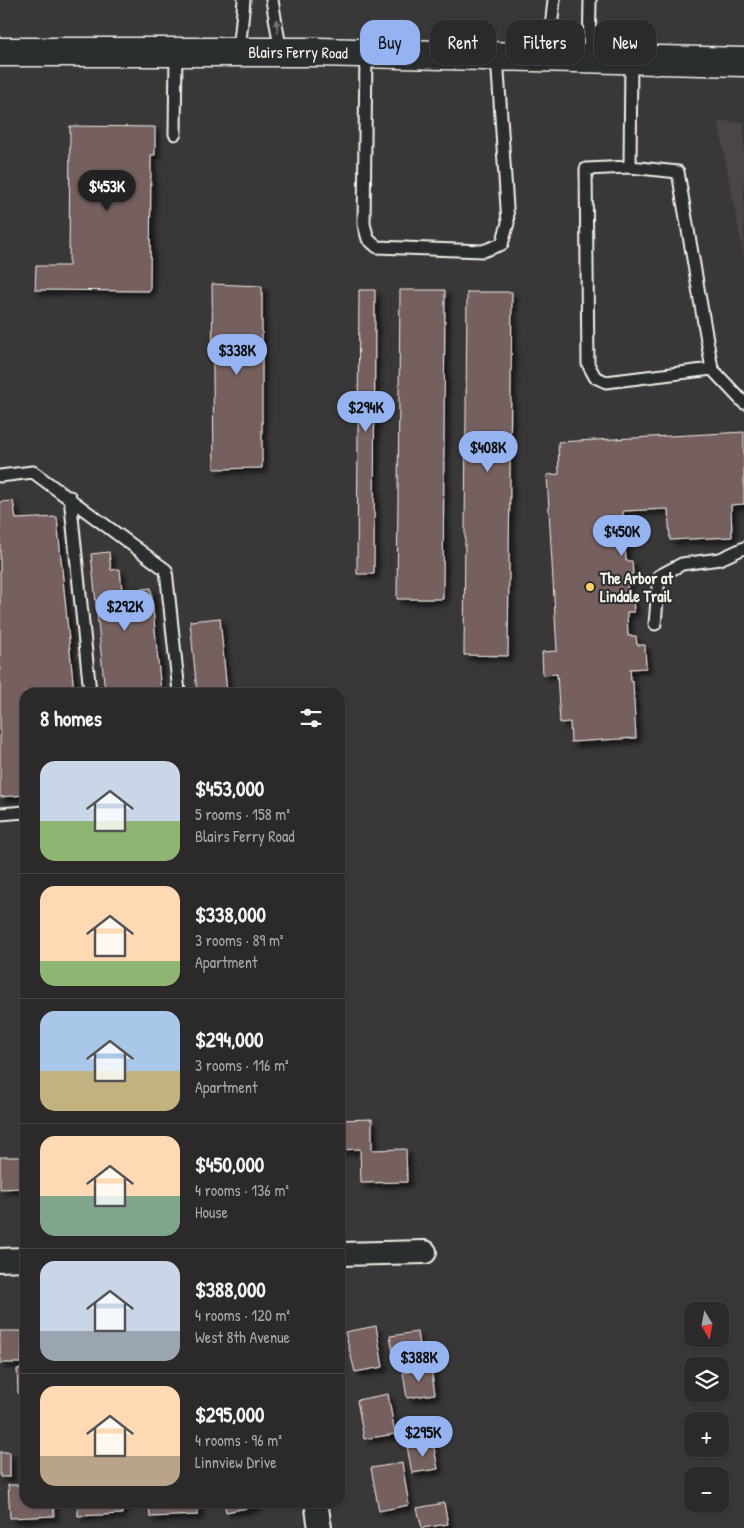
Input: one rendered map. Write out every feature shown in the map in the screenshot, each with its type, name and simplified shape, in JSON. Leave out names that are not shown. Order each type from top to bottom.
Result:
[{"type":"main road","name":"Blairs Ferry Road","points":[[0,52],[360,53]]},
{"type":"main road","name":"Blairs Ferry Road","points":[[420,54],[506,56]]},
{"type":"main road","name":"Blairs Ferry Road","points":[[584,58],[594,58]]},
{"type":"main road","name":"Blairs Ferry Road","points":[[656,60],[744,62]]},
{"type":"street","points":[[345,1254],[425,1252]]},
{"type":"street","points":[[0,1260],[20,1260]]},
{"type":"street","points":[[317,1508],[320,1528]]},
{"type":"lane","points":[[239,52],[244,0]]},
{"type":"lane","points":[[272,0],[281,53]]},
{"type":"lane","points":[[552,20],[554,0]]},
{"type":"lane","points":[[590,0],[590,58]]},
{"type":"lane","points":[[176,52],[176,134]]},
{"type":"lane","points":[[366,65],[364,224],[368,239],[377,247],[483,252],[502,244],[508,223],[497,56]]},
{"type":"lane","points":[[630,167],[631,65]]},
{"type":"lane","points":[[712,369],[606,382],[595,377],[588,364],[586,168],[630,167],[678,172],[712,369],[744,403]]},
{"type":"lane","points":[[0,476],[33,472],[70,497],[166,570],[179,688]]},
{"type":"lane","points":[[70,497],[90,688]]},
{"type":"lane","points":[[655,624],[659,576],[682,564],[720,559],[744,548]]},
{"type":"lane","points":[[0,814],[20,812]]},
{"type":"shaded area","points":[[718,121],[744,122],[744,257]]},
{"type":"building","points":[[70,126],[155,127],[155,155],[151,155],[150,291],[35,290],[36,266],[69,266]]},
{"type":"building","points":[[212,284],[262,286],[262,468],[214,469]]},
{"type":"building","points":[[359,290],[375,290],[374,574],[357,574]]},
{"type":"building","points":[[400,290],[445,290],[443,599],[397,599]]},
{"type":"building","points":[[467,292],[512,292],[508,656],[464,655]]},
{"type":"building","name":"The Arbor at Lindale Trail","points":[[744,432],[744,504],[731,505],[732,537],[670,540],[668,509],[623,511],[626,561],[632,561],[633,574],[627,575],[628,599],[633,598],[634,612],[627,612],[628,636],[636,636],[637,645],[645,645],[646,668],[630,669],[631,681],[633,682],[636,738],[571,742],[570,722],[560,723],[557,674],[543,675],[542,652],[557,651],[547,475],[559,474],[558,442]]},
{"type":"building","points":[[13,501],[16,519],[57,517],[74,688],[20,688],[20,795],[0,797],[0,502]]},
{"type":"building","points":[[109,552],[111,570],[120,569],[122,591],[151,588],[161,688],[105,688],[91,554]]},
{"type":"building","points":[[220,618],[227,688],[197,688],[190,621]]},
{"type":"building","points":[[372,1119],[372,1150],[406,1149],[407,1182],[361,1183],[360,1149],[345,1150],[345,1120]]},
{"type":"building","points":[[0,1157],[20,1157],[20,1188],[0,1189]]},
{"type":"building","points":[[376,1326],[383,1367],[355,1372],[345,1332]]},
{"type":"building","points":[[0,1331],[20,1331],[20,1363],[0,1363]]},
{"type":"building","points":[[417,1332],[421,1358],[395,1363],[390,1336]]},
{"type":"building","points":[[431,1368],[435,1394],[407,1398],[403,1373]]},
{"type":"building","points":[[17,1369],[20,1369],[20,1393],[18,1393]]},
{"type":"building","points":[[388,1394],[395,1434],[364,1439],[357,1400]]},
{"type":"building","points":[[433,1442],[438,1469],[412,1473],[407,1446]]},
{"type":"building","points":[[0,1452],[10,1452],[10,1477],[0,1477]]},
{"type":"building","points":[[402,1463],[409,1505],[379,1511],[371,1468]]},
{"type":"building","points":[[8,1485],[20,1485],[20,1508],[53,1508],[54,1516],[10,1518]]},
{"type":"building","points":[[444,1503],[448,1524],[422,1528],[417,1508]]},
{"type":"building","points":[[78,1508],[122,1508],[122,1514],[78,1516]]},
{"type":"building","points":[[149,1508],[198,1508],[198,1515],[150,1517]]},
{"type":"building","points":[[225,1508],[247,1508],[226,1512]]},
{"type":"place","name":"The Arbor at Lindale Trail","points":[[590,587]]}]
